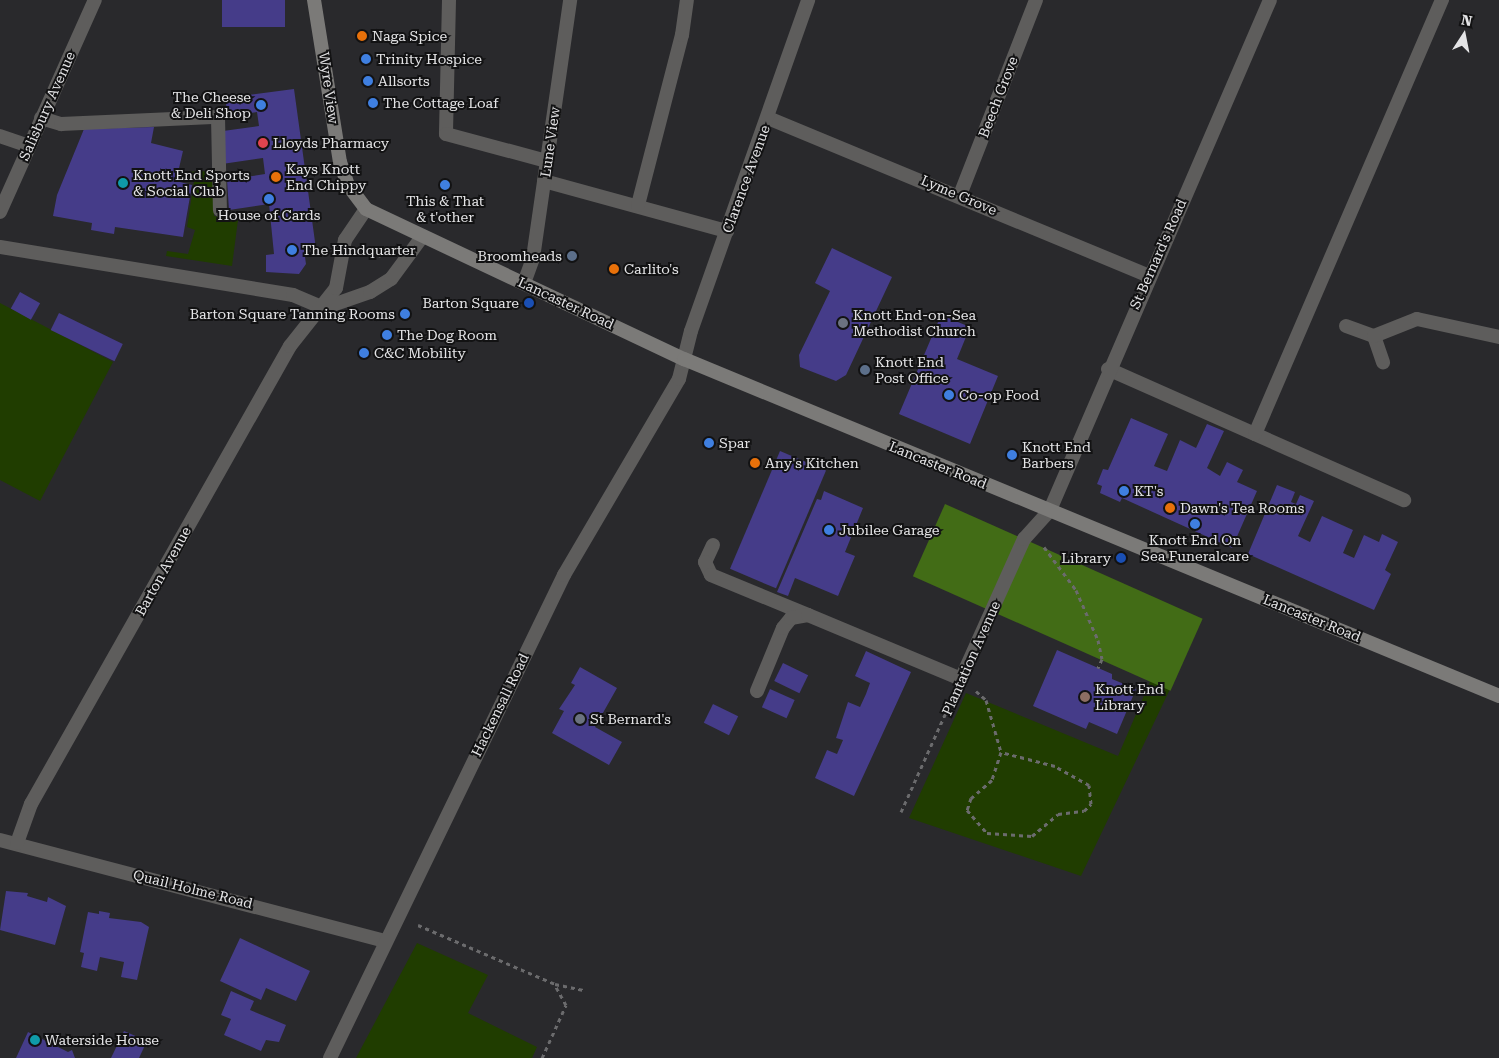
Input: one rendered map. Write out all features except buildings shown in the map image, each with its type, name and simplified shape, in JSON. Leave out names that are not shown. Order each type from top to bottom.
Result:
[{"type":"main road","name":"Wyre View","points":[[314,0],[340,162],[348,185],[366,209],[383,218]]},
{"type":"main road","name":"Lancaster Road","points":[[383,218],[524,282],[684,359],[1499,696]]},
{"type":"street","name":"Salisbury Avenue","points":[[0,212],[95,0]]},
{"type":"street","points":[[449,0],[446,134],[547,161]]},
{"type":"street","name":"Lune View","points":[[524,282],[533,258],[570,0]]},
{"type":"street","points":[[638,205],[682,35],[687,0]]},
{"type":"street","name":"Clarence Avenue","points":[[684,359],[808,0]]},
{"type":"street","name":"Beech Grove","points":[[960,195],[1036,0]]},
{"type":"street","name":"St Bernard's Road","points":[[1050,510],[1108,369],[1270,0]]},
{"type":"street","points":[[1255,434],[1442,0]]},
{"type":"street","points":[[42,118],[61,124],[218,118],[220,210]]},
{"type":"street","name":"Lyme Grove","points":[[768,118],[960,195],[1149,276]]},
{"type":"street","points":[[0,136],[29,146]]},
{"type":"street","points":[[544,181],[638,205],[727,231]]},
{"type":"street","points":[[324,308],[341,278],[345,240],[366,209]]},
{"type":"street","points":[[0,247],[293,295],[324,308],[370,292],[391,279],[422,237]]},
{"type":"street","name":"Barton Avenue","points":[[17,844],[31,804],[290,346],[324,308]]},
{"type":"street","points":[[1346,326],[1374,336],[1417,319],[1499,337]]},
{"type":"street","points":[[1374,336],[1384,362]]},
{"type":"street","name":"Hackensall Road","points":[[330,1058],[386,941],[400,917],[564,574],[668,402],[684,359]]},
{"type":"street","points":[[1108,369],[1404,500]]},
{"type":"street","name":"Plantation Avenue","points":[[961,680],[1024,539],[1050,510]]},
{"type":"street","points":[[713,545],[705,562],[711,575],[961,680]]},
{"type":"street","points":[[757,691],[782,628],[791,618],[808,615]]},
{"type":"street","name":"Quail Holme Road","points":[[0,840],[386,941]]},
{"type":"path","points":[[345,240],[402,266]]},
{"type":"path","points":[[1024,539],[1049,549],[1076,590],[1098,640],[1102,659],[1098,668]]},
{"type":"path","points":[[961,680],[986,700],[1000,752],[992,780],[971,798],[968,810],[987,833],[1032,836],[1058,814],[1084,811],[1091,804],[1089,785],[1055,766],[1000,752]]},
{"type":"path","name":"Plantation Avenue","points":[[901,812],[961,680]]},
{"type":"path","points":[[400,917],[555,984],[583,990]]},
{"type":"path","points":[[542,1058],[566,1005],[555,984]]},
{"type":"green space","points":[[213,171],[214,216],[238,220],[232,266],[166,256],[167,251],[188,254],[195,230],[187,227],[194,181],[177,178],[179,172]]},
{"type":"green space","points":[[0,303],[113,362],[40,501],[0,480]]},
{"type":"green space","points":[[945,504],[1203,619],[1170,691],[913,576]]},
{"type":"green space","points":[[1152,677],[1172,685],[1081,876],[909,818],[966,693],[1118,756]]},
{"type":"green space","points":[[417,943],[488,975],[468,1013],[537,1047],[532,1058],[356,1058]]},
{"type":"place","name":"Naga Spice","points":[[362,36]]},
{"type":"place","name":"Trinity Hospice","points":[[366,59]]},
{"type":"place","name":"Allsorts","points":[[368,81]]},
{"type":"place","name":"The Cottage Loaf","points":[[373,103]]},
{"type":"place","name":"The Cheese & Deli Shop","points":[[261,105]]},
{"type":"place","name":"Lloyds Pharmacy","points":[[263,143]]},
{"type":"place","name":"Kays Knott End Chippy","points":[[276,177]]},
{"type":"place","name":"Knott End Sports & Social Club","points":[[123,183]]},
{"type":"place","name":"This & That & t'other","points":[[445,185]]},
{"type":"place","name":"House of Cards","points":[[269,199]]},
{"type":"place","name":"The Hindquarter","points":[[292,250]]},
{"type":"place","name":"Broomheads","points":[[572,256]]},
{"type":"place","name":"Carlito's","points":[[614,269]]},
{"type":"place","name":"Barton Square","points":[[529,303]]},
{"type":"place","name":"Barton Square Tanning Rooms","points":[[405,314]]},
{"type":"place","name":"Knott End-on-Sea Methodist Church","points":[[843,323]]},
{"type":"place","name":"The Dog Room","points":[[387,335]]},
{"type":"place","name":"C&C Mobility","points":[[364,353]]},
{"type":"place","name":"Knott End Post Office","points":[[865,370]]},
{"type":"place","name":"Co-op Food","points":[[949,395]]},
{"type":"place","name":"Spar","points":[[709,443]]},
{"type":"place","name":"Knott End Barbers","points":[[1012,455]]},
{"type":"place","name":"Any's Kitchen","points":[[755,463]]},
{"type":"place","name":"KT's","points":[[1124,491]]},
{"type":"place","name":"Dawn's Tea Rooms","points":[[1170,508]]},
{"type":"place","name":"Knott End On Sea Funeralcare","points":[[1195,524]]},
{"type":"place","name":"Jubilee Garage","points":[[829,530]]},
{"type":"place","name":"Library","points":[[1121,558]]},
{"type":"place","name":"Knott End Library","points":[[1085,697]]},
{"type":"place","name":"St Bernard's","points":[[580,719]]},
{"type":"place","name":"Waterside House","points":[[35,1040]]}]
